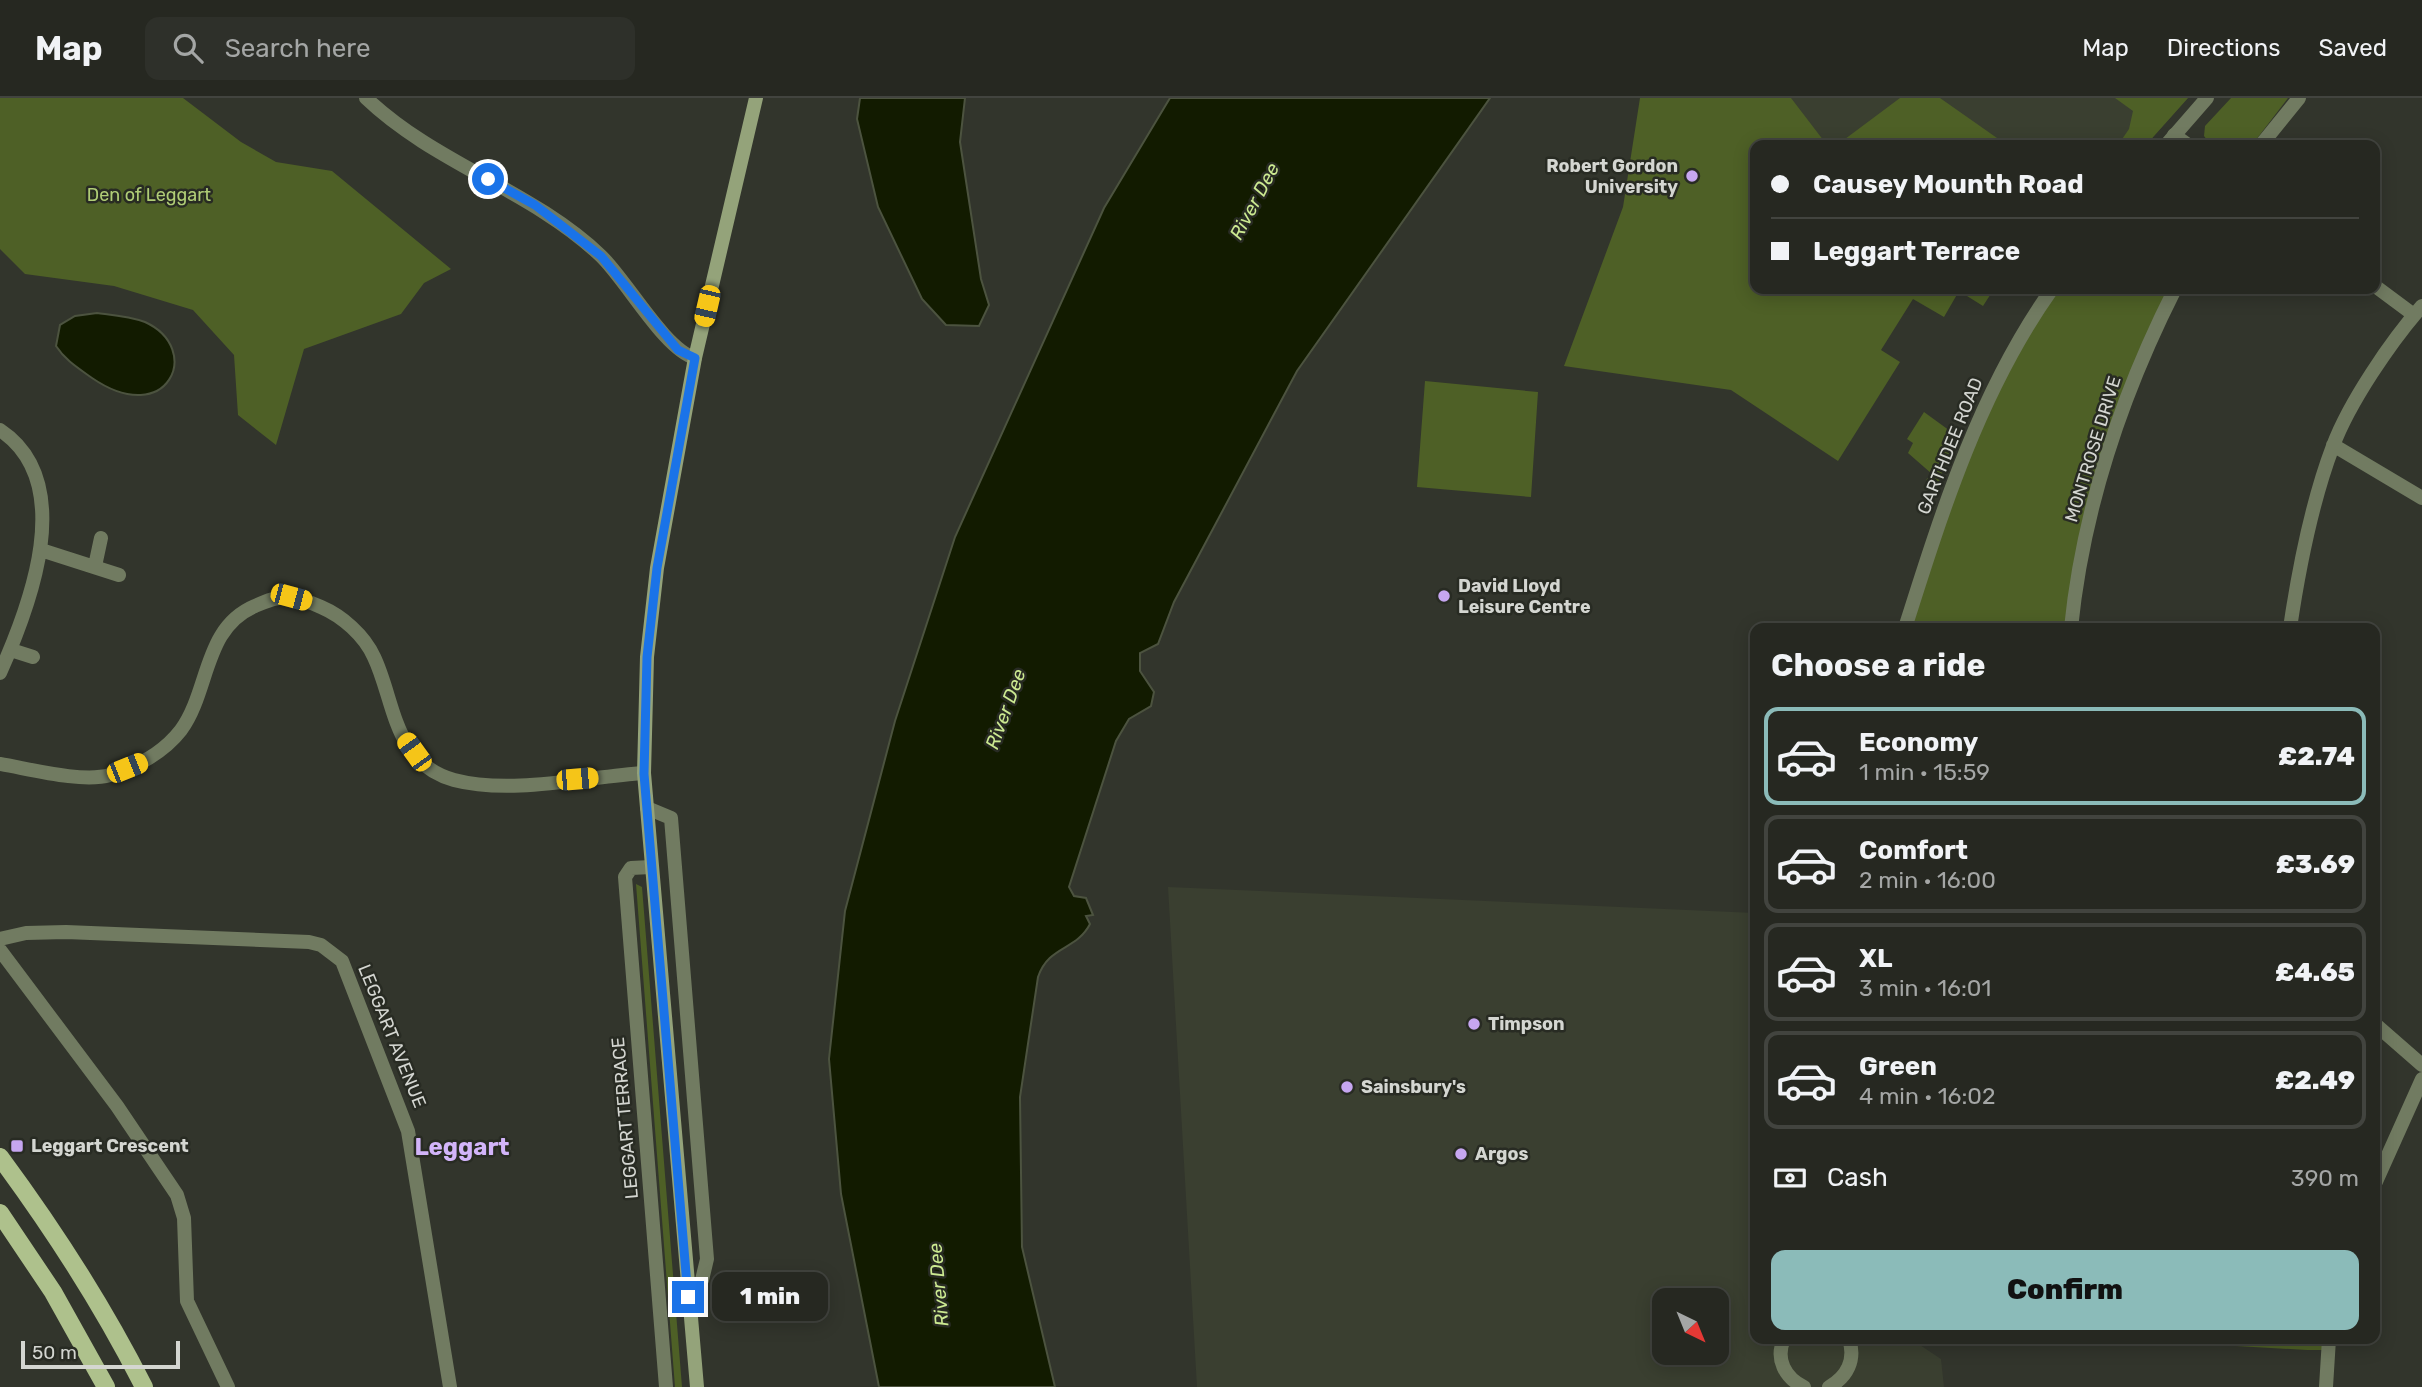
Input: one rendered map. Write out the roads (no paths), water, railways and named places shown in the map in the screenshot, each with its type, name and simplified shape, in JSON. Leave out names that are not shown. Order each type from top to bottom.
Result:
[{"type":"main road","points":[[696,1387],[644,774],[647,657],[657,568],[695,358],[756,98]]},
{"type":"main road","points":[[0,1157],[37,1208],[102,1308],[144,1387]]},
{"type":"main road","points":[[0,1213],[53,1292],[106,1387]]},
{"type":"street","points":[[366,98],[418,140],[535,205],[569,229],[614,270],[678,350],[695,358]]},
{"type":"street","points":[[2170,140],[2207,98]]},
{"type":"street","points":[[2265,140],[2299,98]]},
{"type":"street","points":[[2291,623],[2300,562],[2333,444],[2369,378],[2418,311],[2380,289]]},
{"type":"street","name":"GARTHDEE ROAD","points":[[1907,623],[1955,480],[1977,425],[2007,358],[2049,294]]},
{"type":"street","name":"MONTROSE DRIVE","points":[[2072,623],[2081,565],[2116,429],[2135,374],[2173,294]]},
{"type":"street","points":[[0,430],[18,447],[41,492],[41,550],[11,650],[0,673]]},
{"type":"street","points":[[2333,444],[2422,498]]},
{"type":"street","points":[[95,566],[102,538]]},
{"type":"street","points":[[41,550],[119,575]]},
{"type":"street","points":[[0,764],[82,776],[108,776],[146,760],[181,729],[221,634],[250,608],[269,600],[291,597],[330,611],[365,642],[376,663],[399,732],[428,767],[452,779],[502,785],[644,774]]},
{"type":"street","points":[[11,650],[33,657]]},
{"type":"street","points":[[647,808],[671,818],[706,1259],[702,1280],[688,1297]]},
{"type":"street","name":"LEGGART TERRACE","points":[[651,867],[631,867],[625,877],[666,1387]]},
{"type":"street","name":"LEGGART AVENUE","points":[[0,939],[26,933],[66,932],[309,942],[332,951],[342,961],[408,1131],[450,1387]]},
{"type":"street","points":[[0,950],[117,1106],[177,1195],[184,1217],[187,1301],[228,1387]]},
{"type":"street","points":[[2380,1028],[2422,1065]]},
{"type":"street","points":[[2380,1173],[2422,1079]]},
{"type":"street","points":[[1783,1344],[1780,1355],[1791,1381],[1804,1387]]},
{"type":"street","points":[[1829,1387],[1846,1380],[1852,1352],[1850,1344]]},
{"type":"street","points":[[2326,1387],[2329,1344]]},
{"type":"water","points":[[860,98],[965,98],[960,142],[981,279],[989,305],[979,326],[946,325],[922,299],[878,207],[857,119]]},
{"type":"water","name":"River Dee","points":[[1170,98],[1490,98],[1297,371],[1174,602],[1158,644],[1140,653],[1140,671],[1154,692],[1151,706],[1129,719],[1116,741],[1069,887],[1074,896],[1086,898],[1093,915],[1086,916],[1090,924],[1084,933],[1049,959],[1038,977],[1020,1097],[1022,1247],[1055,1387],[879,1387],[841,1194],[829,1059],[845,911],[895,721],[955,537],[1104,208]]},
{"type":"water","points":[[97,313],[139,320],[163,334],[172,349],[174,365],[169,380],[158,390],[141,395],[119,392],[72,364],[56,346],[60,325],[75,316]]},
{"type":"place","name":"Robert Gordon University","points":[[1692,176]]},
{"type":"place","name":"David Lloyd Leisure Centre","points":[[1444,596]]},
{"type":"place","name":"Timpson","points":[[1474,1024]]},
{"type":"place","name":"Sainsbury's","points":[[1347,1087]]},
{"type":"place","name":"Leggart Crescent","points":[[17,1146]]},
{"type":"place","name":"Argos","points":[[1461,1154]]},
{"type":"district","name":"Leggart","points":[[462,1147]]},
{"type":"park label","name":"Den of Leggart","points":[[149,195]]}]
